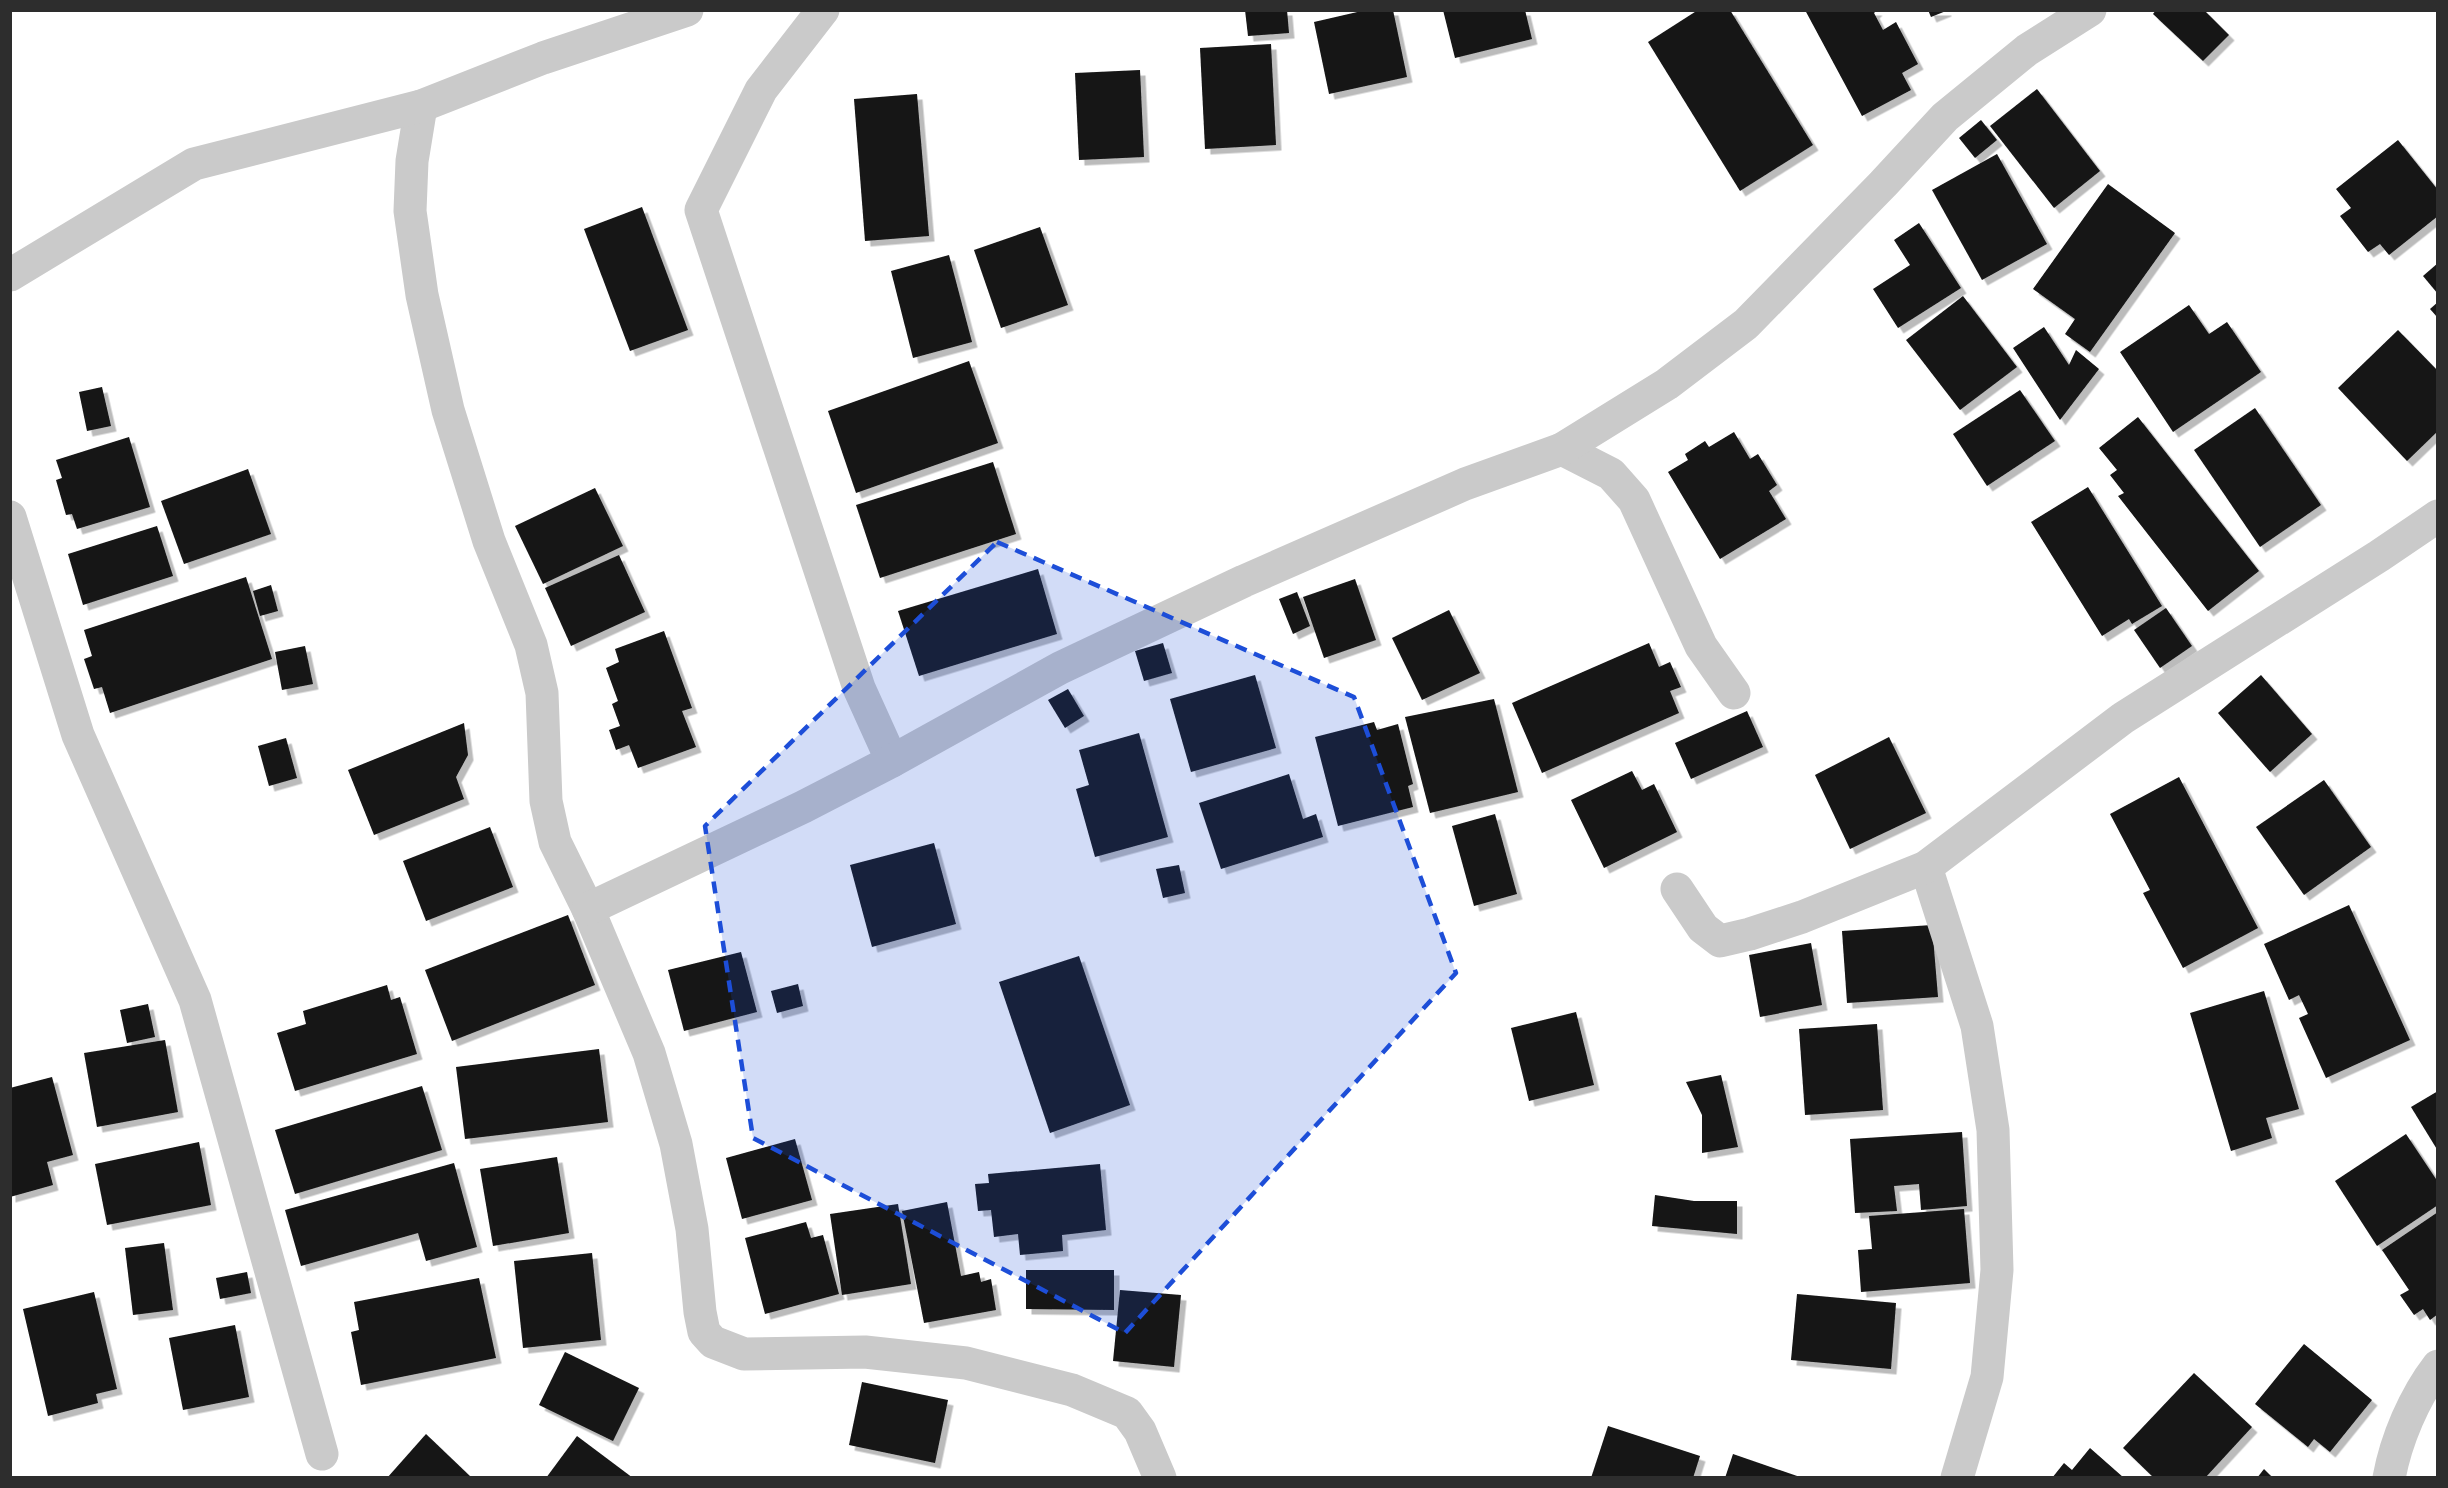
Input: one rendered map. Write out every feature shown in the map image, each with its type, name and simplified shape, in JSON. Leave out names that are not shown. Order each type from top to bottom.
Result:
[{"type":"street","points":[[10,275],[194,164],[421,106],[543,58],[687,10]]},
{"type":"street","points":[[823,10],[761,90],[701,210],[859,688],[892,761]]},
{"type":"street","points":[[588,909],[668,873],[892,761],[1060,668],[1244,581],[1465,484],[1562,449],[1667,384],[1746,324],[1945,117],[2027,50],[2090,10]]},
{"type":"street","points":[[421,106],[412,161],[410,211],[422,295],[451,421],[489,542],[531,645],[542,693],[546,801],[555,842],[588,909],[649,1053],[676,1144],[692,1229],[704,1332],[713,1342],[744,1354],[865,1352],[966,1363],[1072,1390],[1127,1413],[1140,1431],[1156,1475]]},
{"type":"street","points":[[1562,449],[1611,474],[1635,500],[1701,646],[1734,693]]},
{"type":"street","points":[[1677,889],[1703,928],[1720,941],[1802,917],[1926,867],[2123,718],[2379,556],[2438,516]]},
{"type":"street","points":[[10,517],[78,735],[195,1000],[322,1454]]},
{"type":"street","points":[[1926,867],[1977,1026],[1993,1130],[1997,1270],[1987,1377],[1957,1478]]},
{"type":"street","points":[[2389,1478],[2397,1443],[2429,1378],[2438,1366]]},
{"type":"highlighted area","points":[[997,542],[1354,697],[1456,973],[1125,1333],[753,1138],[705,826]]},
{"type":"building","points":[[1245,10],[1287,10],[1289,33],[1248,36]]},
{"type":"building","points":[[1366,10],[1393,10],[1407,77],[1329,94],[1314,22]]},
{"type":"building","points":[[1443,10],[1525,10],[1532,39],[1455,58]]},
{"type":"building","points":[[1698,10],[1730,10],[1813,145],[1740,191],[1648,42]]},
{"type":"building","points":[[1805,10],[1877,10],[1874,13],[1883,30],[1896,22],[1918,64],[1902,73],[1911,90],[1862,116]]},
{"type":"building","points":[[1928,10],[1946,10],[1946,11],[1931,17]]},
{"type":"building","points":[[2156,10],[2204,10],[2229,35],[2203,61],[2153,14]]},
{"type":"building","points":[[1271,44],[1276,145],[1205,149],[1200,48]]},
{"type":"building","points":[[1140,70],[1144,157],[1079,160],[1075,73]]},
{"type":"building","points":[[2037,89],[2100,171],[2054,208],[1990,126]]},
{"type":"building","points":[[917,94],[929,236],[865,241],[854,99]]},
{"type":"building","points":[[1981,120],[1997,140],[1975,158],[1959,138]]},
{"type":"building","points":[[2398,140],[2438,190],[2438,216],[2389,255],[2380,244],[2368,252],[2340,216],[2351,208],[2336,189]]},
{"type":"building","points":[[1997,154],[2047,244],[1982,280],[1932,190]]},
{"type":"building","points":[[2108,184],[2175,233],[2090,352],[2065,334],[2075,319],[2033,289]]},
{"type":"building","points":[[642,207],[688,330],[630,351],[584,229]]},
{"type":"building","points":[[1919,223],[1961,288],[1898,328],[1873,289],[1910,265],[1894,240]]},
{"type":"building","points":[[1040,227],[1068,305],[1001,328],[974,250]]},
{"type":"building","points":[[949,255],[972,342],[913,358],[891,271]]},
{"type":"building","points":[[2438,263],[2438,294],[2423,276]]},
{"type":"building","points":[[1963,296],[2017,367],[1960,410],[1906,340]]},
{"type":"building","points":[[2438,302],[2438,318],[2430,309]]},
{"type":"building","points":[[2189,305],[2209,334],[2227,322],[2261,372],[2173,432],[2120,352]]},
{"type":"building","points":[[2044,327],[2069,365],[2076,350],[2099,369],[2060,420],[2013,348]]},
{"type":"building","points":[[2398,330],[2438,371],[2438,431],[2407,461],[2338,388]]},
{"type":"building","points":[[969,361],[998,443],[856,493],[828,411]]},
{"type":"building","points":[[102,387],[111,426],[87,431],[79,392]]},
{"type":"building","points":[[2020,390],[2055,441],[1987,486],[1953,434]]},
{"type":"building","points":[[2255,408],[2321,505],[2260,547],[2194,450]]},
{"type":"building","points":[[2138,417],[2259,571],[2208,611],[2118,496],[2124,493],[2110,475],[2117,470],[2099,448]]},
{"type":"building","points":[[1734,432],[1750,459],[1758,454],[1777,485],[1769,491],[1786,519],[1720,559],[1668,472],[1688,460],[1685,454],[1705,441],[1709,447]]},
{"type":"building","points":[[129,437],[150,507],[77,529],[72,514],[66,515],[56,480],[62,478],[56,460]]},
{"type":"building","points":[[993,462],[1016,534],[880,578],[856,505]]},
{"type":"building","points":[[248,469],[271,534],[184,564],[161,501]]},
{"type":"building","points":[[2088,487],[2162,606],[2132,624],[2129,619],[2102,636],[2031,522]]},
{"type":"building","points":[[595,488],[623,546],[543,584],[515,526]]},
{"type":"building","points":[[157,526],[173,576],[83,605],[68,554]]},
{"type":"building","points":[[619,555],[645,612],[571,646],[545,588]]},
{"type":"building","points":[[1038,569],[1057,634],[919,676],[898,611]]},
{"type":"building","points":[[246,577],[272,659],[110,713],[102,687],[94,689],[84,659],[92,656],[84,630]]},
{"type":"building","points":[[1355,579],[1376,640],[1324,658],[1303,597]]},
{"type":"building","points":[[271,585],[278,611],[260,616],[253,591]]},
{"type":"building","points":[[1297,592],[1310,626],[1293,634],[1279,599]]},
{"type":"building","points":[[2166,608],[2192,646],[2160,668],[2134,630]]},
{"type":"building","points":[[1449,610],[1480,673],[1422,700],[1392,638]]},
{"type":"building","points":[[664,631],[692,708],[682,711],[696,747],[638,768],[629,745],[616,750],[609,730],[620,726],[612,704],[618,701],[606,668],[619,662],[615,649]]},
{"type":"building","points":[[1163,643],[1172,673],[1144,681],[1135,651]]},
{"type":"building","points":[[1649,643],[1659,667],[1670,662],[1681,687],[1670,691],[1679,713],[1542,773],[1512,703]]},
{"type":"building","points":[[305,646],[313,684],[282,690],[275,652]]},
{"type":"building","points":[[1255,675],[1276,748],[1191,772],[1170,699]]},
{"type":"building","points":[[2261,675],[2312,734],[2270,772],[2218,713]]},
{"type":"building","points":[[1068,689],[1084,716],[1065,728],[1048,700]]},
{"type":"building","points":[[1494,699],[1518,792],[1430,813],[1405,717]]},
{"type":"building","points":[[1747,711],[1763,747],[1691,779],[1675,743]]},
{"type":"building","points":[[1374,722],[1377,730],[1398,724],[1413,784],[1408,786],[1413,807],[1338,826],[1315,737]]},
{"type":"building","points":[[464,723],[468,755],[456,777],[464,799],[374,835],[348,770]]},
{"type":"building","points":[[1139,733],[1168,837],[1095,857],[1076,789],[1089,785],[1079,750]]},
{"type":"building","points":[[1889,737],[1926,813],[1850,849],[1815,775]]},
{"type":"building","points":[[286,738],[297,778],[269,786],[258,746]]},
{"type":"building","points":[[1632,771],[1642,790],[1654,784],[1677,832],[1604,868],[1571,800]]},
{"type":"building","points":[[1289,774],[1303,819],[1316,814],[1323,837],[1221,869],[1199,803]]},
{"type":"building","points":[[2179,777],[2258,928],[2183,968],[2143,893],[2150,890],[2110,814]]},
{"type":"building","points":[[2324,780],[2371,847],[2304,895],[2256,827]]},
{"type":"building","points":[[1495,814],[1517,894],[1474,906],[1452,826]]},
{"type":"building","points":[[490,827],[513,887],[426,921],[403,861]]},
{"type":"building","points":[[934,843],[956,924],[872,947],[850,865]]},
{"type":"building","points":[[1179,865],[1185,893],[1163,898],[1156,869]]},
{"type":"building","points":[[2349,905],[2410,1040],[2326,1078],[2299,1018],[2308,1014],[2299,995],[2289,1000],[2264,944]]},
{"type":"building","points":[[568,915],[595,985],[452,1041],[425,970]]},
{"type":"building","points":[[1932,925],[1938,997],[1847,1003],[1842,931]]},
{"type":"building","points":[[1811,943],[1822,1005],[1760,1017],[1749,955]]},
{"type":"building","points":[[741,952],[757,1012],[684,1031],[668,970]]},
{"type":"building","points":[[1079,956],[1130,1105],[1050,1133],[999,982]]},
{"type":"building","points":[[798,984],[803,1006],[777,1013],[771,991]]},
{"type":"building","points":[[387,985],[391,1000],[400,997],[417,1054],[295,1091],[277,1033],[306,1024],[303,1011]]},
{"type":"building","points":[[2264,991],[2299,1109],[2266,1118],[2272,1138],[2231,1151],[2190,1013]]},
{"type":"building","points":[[148,1004],[155,1037],[127,1043],[120,1010]]},
{"type":"building","points":[[1576,1012],[1594,1085],[1529,1101],[1511,1028]]},
{"type":"building","points":[[1877,1024],[1883,1110],[1805,1115],[1799,1029]]},
{"type":"building","points":[[165,1040],[178,1112],[97,1127],[84,1053]]},
{"type":"building","points":[[599,1049],[608,1122],[465,1139],[456,1067]]},
{"type":"building","points":[[1721,1075],[1738,1147],[1702,1153],[1702,1115],[1686,1082]]},
{"type":"building","points":[[52,1077],[73,1155],[47,1162],[53,1185],[10,1197],[10,1088]]},
{"type":"building","points":[[422,1086],[442,1150],[295,1194],[275,1130]]},
{"type":"building","points":[[2438,1091],[2438,1151],[2411,1107]]},
{"type":"building","points":[[1962,1132],[1967,1206],[1921,1210],[1919,1184],[1894,1186],[1897,1211],[1855,1213],[1850,1139]]},
{"type":"building","points":[[2406,1134],[2438,1182],[2438,1205],[2377,1246],[2335,1181]]},
{"type":"building","points":[[795,1139],[812,1200],[742,1219],[726,1158]]},
{"type":"building","points":[[199,1142],[211,1205],[107,1225],[95,1164]]},
{"type":"building","points":[[557,1157],[569,1233],[493,1246],[480,1169]]},
{"type":"building","points":[[454,1163],[477,1247],[426,1261],[418,1233],[301,1266],[285,1210]]},
{"type":"building","points":[[1100,1164],[1106,1230],[1062,1235],[1063,1251],[1020,1255],[1018,1234],[994,1237],[991,1210],[978,1211],[975,1184],[989,1183],[988,1174]]},
{"type":"building","points":[[1655,1195],[1694,1201],[1737,1201],[1737,1234],[1652,1226]]},
{"type":"building","points":[[947,1202],[961,1276],[979,1272],[981,1282],[991,1279],[996,1310],[924,1323],[902,1211]]},
{"type":"building","points":[[898,1204],[911,1284],[842,1295],[830,1214]]},
{"type":"building","points":[[1964,1209],[1970,1283],[1861,1292],[1858,1250],[1872,1249],[1869,1216]]},
{"type":"building","points":[[2438,1212],[2438,1314],[2430,1320],[2423,1309],[2414,1315],[2400,1295],[2409,1290],[2382,1250]]},
{"type":"building","points":[[806,1222],[811,1238],[823,1235],[839,1294],[765,1314],[745,1238]]},
{"type":"building","points":[[164,1243],[173,1310],[133,1315],[125,1248]]},
{"type":"building","points":[[592,1253],[601,1340],[523,1348],[514,1261]]},
{"type":"building","points":[[1026,1270],[1114,1270],[1114,1310],[1026,1309]]},
{"type":"building","points":[[247,1272],[251,1293],[220,1299],[216,1278]]},
{"type":"building","points":[[479,1278],[496,1358],[361,1385],[351,1332],[359,1330],[354,1302]]},
{"type":"building","points":[[1120,1290],[1181,1295],[1174,1367],[1113,1361]]},
{"type":"building","points":[[94,1292],[117,1389],[96,1394],[98,1403],[48,1416],[23,1309]]},
{"type":"building","points":[[1797,1294],[1896,1303],[1891,1369],[1791,1360]]},
{"type":"building","points":[[235,1325],[249,1397],[183,1410],[169,1338]]},
{"type":"building","points":[[2304,1344],[2372,1400],[2330,1452],[2314,1439],[2308,1447],[2255,1404]]},
{"type":"building","points":[[565,1352],[639,1388],[613,1441],[539,1405]]},
{"type":"building","points":[[2194,1373],[2252,1427],[2205,1478],[2154,1478],[2123,1448]]},
{"type":"building","points":[[862,1382],[948,1400],[935,1463],[849,1445]]},
{"type":"building","points":[[1608,1426],[1700,1456],[1693,1478],[1591,1478]]},
{"type":"building","points":[[426,1434],[472,1478],[387,1478]]},
{"type":"building","points":[[577,1436],[633,1478],[546,1478]]},
{"type":"building","points":[[2090,1448],[2124,1478],[2052,1478],[2064,1463],[2072,1470]]},
{"type":"building","points":[[1733,1454],[1800,1477],[1800,1478],[1725,1478]]},
{"type":"building","points":[[2264,1469],[2273,1478],[2257,1478]]}]
